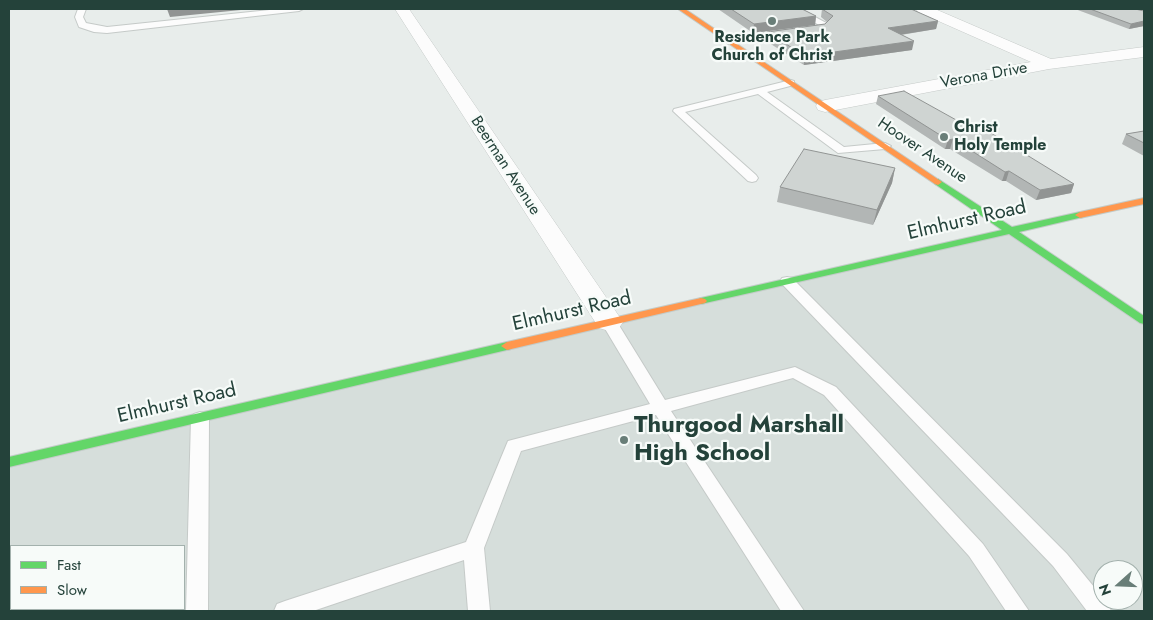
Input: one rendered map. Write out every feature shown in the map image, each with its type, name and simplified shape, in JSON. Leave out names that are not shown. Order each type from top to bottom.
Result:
[{"type":"street","name":"Beerman Avenue","points":[[402,9],[609,322]]},
{"type":"street","name":"Hoover Avenue","points":[[681,9],[1144,321]]},
{"type":"street","points":[[923,9],[1049,64]]},
{"type":"street","points":[[1137,9],[1144,11]]},
{"type":"street","name":"Verona Drive","points":[[825,106],[1049,64],[1144,52]]},
{"type":"street","name":"Elmhurst Road","points":[[9,462],[787,281],[1144,201]]},
{"type":"lane","points":[[82,9],[79,17],[82,25],[94,29],[108,30],[299,9]]},
{"type":"lane","points":[[794,9],[826,25],[823,28],[804,30]]},
{"type":"lane","points":[[805,15],[822,13]]},
{"type":"lane","points":[[728,40],[794,32]]},
{"type":"lane","points":[[752,178],[678,111],[791,83]]},
{"type":"lane","points":[[760,91],[842,151],[885,146]]},
{"type":"lane","points":[[787,281],[1060,560],[1100,611]]},
{"type":"lane","points":[[609,322],[660,407],[793,611]]},
{"type":"lane","points":[[479,611],[474,548],[514,446],[795,372],[830,391],[976,550],[1018,611]]},
{"type":"lane","points":[[197,611],[200,418]]},
{"type":"lane","points":[[285,611],[321,605],[474,548]]},
{"type":"shaded area","name":"Thurgood Marshall High School","points":[[1010,230],[1144,321],[1144,611],[9,611],[9,462]]},
{"type":"building","points":[[731,9],[802,9],[816,16],[754,24]]},
{"type":"building","points":[[822,9],[911,9],[938,21],[888,28],[914,41],[805,56],[767,32],[825,24],[833,16]]},
{"type":"building","points":[[1090,9],[1135,9],[1144,11],[1144,21],[1131,24]]},
{"type":"building","points":[[904,91],[967,126],[978,125],[1074,184],[1040,190],[1009,171],[1005,172],[953,139],[948,140],[878,96]]},
{"type":"building","points":[[1144,131],[1144,143],[1126,134]]},
{"type":"building","points":[[804,149],[895,168],[877,210],[780,187]]},
{"type":"traffic: fast","points":[[938,182],[1144,321]]},
{"type":"traffic: fast","points":[[701,301],[1080,215]]},
{"type":"traffic: fast","points":[[9,462],[507,346]]},
{"type":"traffic: slow","points":[[681,9],[938,182]]},
{"type":"traffic: slow","points":[[1080,215],[1144,201]]},
{"type":"traffic: slow","points":[[507,346],[701,301]]},
{"type":"place","name":"Residence Park Church of Christ","points":[[772,21]]},
{"type":"place","name":"Christ Holy Temple","points":[[944,137]]},
{"type":"place","name":"Thurgood Marshall High School","points":[[624,440]]}]
